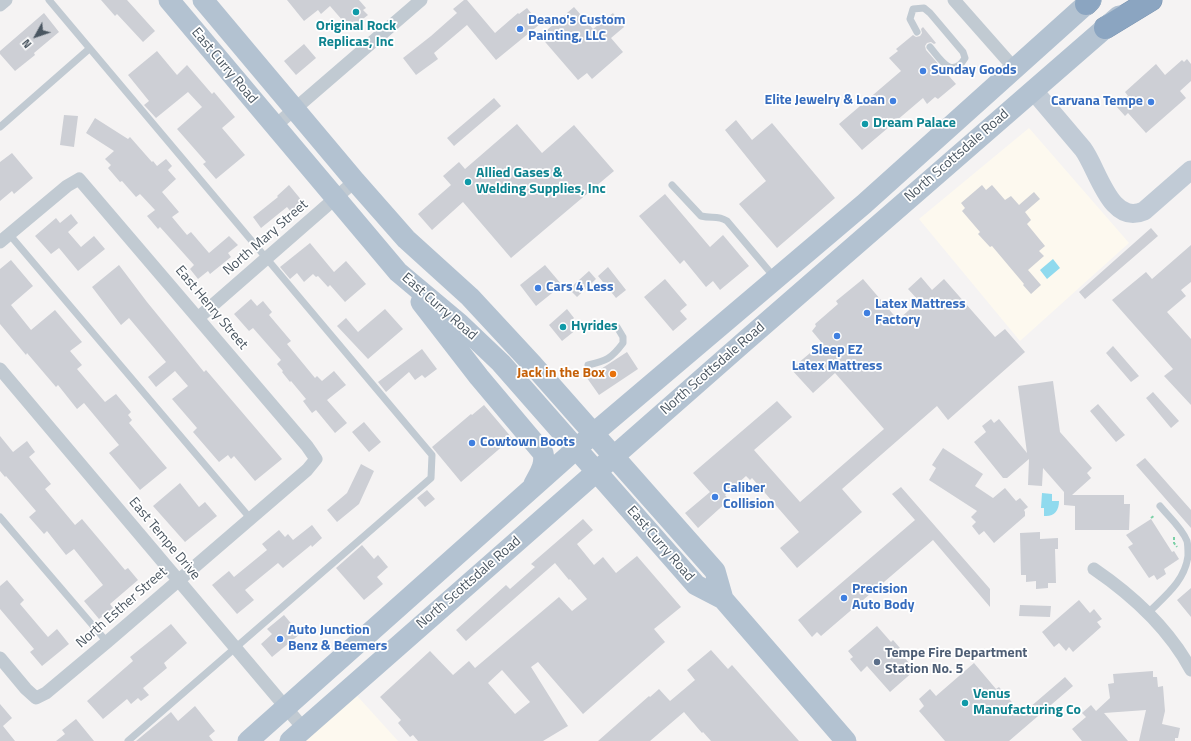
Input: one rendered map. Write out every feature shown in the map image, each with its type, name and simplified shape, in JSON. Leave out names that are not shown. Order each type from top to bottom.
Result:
[{"type":"highway","points":[[1105,28],[1151,0]]},
{"type":"main road","name":"East Curry Road","points":[[169,0],[398,272],[460,324],[501,363],[696,585],[724,599],[846,741]]},
{"type":"main road","name":"East Curry Road","points":[[203,0],[355,181],[406,239],[473,300],[538,370],[715,571],[724,599]]},
{"type":"main road","name":"North Scottsdale Road","points":[[297,735],[596,471],[1033,90],[1139,0]]},
{"type":"main road","name":"North Scottsdale Road","points":[[248,741],[594,433],[864,204],[1085,4]]},
{"type":"main road","points":[[1033,90],[1029,85],[1029,77],[1064,38],[1085,4]]},
{"type":"main road","points":[[940,171],[956,148],[984,115],[1016,86],[1019,81],[1019,76],[1014,69]]},
{"type":"main road","points":[[398,272],[445,335],[542,454],[544,459],[543,466],[532,488]]},
{"type":"street","points":[[0,5],[6,0]]},
{"type":"street","points":[[275,126],[421,0]]},
{"type":"street","points":[[954,0],[1014,69]]},
{"type":"street","points":[[1033,90],[1089,157],[1109,199],[1119,210],[1134,214],[1144,211],[1191,170]]},
{"type":"street","name":"East Henry Street","points":[[5,238],[67,186],[79,179],[307,446],[316,459]]},
{"type":"street","name":"North Mary Street","points":[[198,318],[355,181]]},
{"type":"street","name":"East Tempe Drive","points":[[0,370],[286,708],[297,735]]},
{"type":"street","name":"North Esther Street","points":[[0,658],[26,689],[36,698],[46,694],[307,470],[316,459]]},
{"type":"street","points":[[1094,569],[1117,584],[1148,613],[1176,646],[1191,670]]},
{"type":"lane","points":[[49,0],[89,50],[432,455],[431,478],[128,741]]},
{"type":"lane","points":[[917,32],[910,19],[912,9],[924,8],[963,52],[964,58],[961,65],[956,68],[948,67],[930,48]]},
{"type":"lane","points":[[0,127],[89,50]]},
{"type":"lane","points":[[672,185],[701,216],[707,218],[720,217],[727,222],[775,278]]},
{"type":"lane","points":[[5,238],[250,518]]},
{"type":"lane","points":[[588,365],[604,361],[614,354],[623,343],[623,337],[617,327]]},
{"type":"lane","points":[[1148,613],[1180,581],[1186,568],[1188,554],[1187,542],[1183,534],[1158,510]]},
{"type":"lane","points":[[0,517],[107,642]]},
{"type":"path","points":[[1151,518],[1158,510]]},
{"type":"path","points":[[1174,532],[1174,543],[1180,550]]},
{"type":"shaded area","points":[[1029,128],[1129,243],[1020,341],[919,219]]},
{"type":"shaded area","points":[[350,688],[398,741],[290,741]]},
{"type":"water","points":[[1053,259],[1060,268],[1047,279],[1040,270]]},
{"type":"water","points":[[1042,493],[1052,494],[1052,501],[1059,501],[1058,508],[1055,513],[1044,516],[1044,508],[1041,508]]},
{"type":"building","points":[[101,0],[127,0],[155,31],[143,42],[117,14],[115,16]]},
{"type":"building","points":[[287,0],[359,0],[366,8],[363,10],[368,15],[350,29],[330,6],[321,14],[318,10],[304,21]]},
{"type":"building","points":[[464,0],[467,0],[495,33],[518,13],[519,14],[527,8],[540,24],[496,60],[467,25],[434,53],[438,59],[416,75],[403,58],[457,13],[453,9]]},
{"type":"building","points":[[574,7],[593,29],[613,13],[624,27],[611,38],[623,52],[592,79],[587,73],[578,80],[540,36]]},
{"type":"building","points":[[44,13],[59,32],[34,53],[35,55],[15,71],[0,54],[0,51]]},
{"type":"building","points":[[923,27],[936,43],[927,43],[925,46],[926,50],[956,84],[938,99],[935,97],[927,104],[923,98],[862,150],[839,124],[901,71],[889,58],[898,51],[896,49],[913,35],[916,37],[920,36],[922,33],[921,29]]},
{"type":"building","points":[[304,44],[316,58],[296,75],[284,61]]},
{"type":"building","points":[[157,51],[177,75],[187,65],[212,94],[214,92],[235,117],[222,128],[245,155],[216,179],[203,164],[206,162],[177,129],[202,107],[188,92],[156,118],[144,105],[149,101],[128,75]]},
{"type":"building","name":"Carvana Tempe","points":[[1187,59],[1191,64],[1191,81],[1180,91],[1186,98],[1146,133],[1128,113],[1125,116],[1116,106],[1128,96],[1125,92],[1156,64],[1165,75],[1182,60],[1184,62]]},
{"type":"building","points":[[494,98],[501,106],[454,146],[447,138]]},
{"type":"building","points":[[64,115],[78,116],[74,147],[60,145]]},
{"type":"building","points":[[95,118],[128,139],[130,137],[157,166],[166,159],[172,166],[168,170],[176,179],[162,192],[179,212],[172,217],[187,235],[191,232],[209,253],[229,236],[238,245],[228,253],[231,257],[210,274],[208,271],[198,279],[190,269],[194,265],[160,227],[158,229],[147,216],[155,210],[140,194],[136,197],[108,168],[111,165],[105,159],[114,151],[86,133]]},
{"type":"building","points":[[736,120],[752,140],[772,123],[835,198],[777,248],[739,204],[766,181],[725,130]]},
{"type":"building","points":[[517,124],[542,153],[574,125],[614,171],[511,258],[463,202],[432,230],[418,214],[451,185],[443,176],[459,162],[465,169]]},
{"type":"building","points":[[12,153],[33,178],[14,194],[12,191],[0,201],[0,162]]},
{"type":"building","points":[[289,185],[303,202],[291,212],[287,207],[261,228],[253,217],[278,197],[277,196]]},
{"type":"building","points":[[982,185],[986,190],[992,185],[1005,200],[1011,196],[1019,205],[1034,192],[1040,199],[1025,212],[1031,220],[1027,224],[1045,246],[1039,251],[1044,256],[1028,270],[1041,285],[1031,294],[992,246],[990,247],[978,234],[980,232],[962,211],[965,208],[961,203]]},
{"type":"building","points":[[665,194],[710,247],[723,235],[749,266],[720,290],[713,281],[706,287],[684,260],[680,264],[639,216]]},
{"type":"building","points":[[71,214],[78,223],[68,232],[81,247],[94,236],[105,249],[78,271],[59,248],[51,254],[35,236],[56,218],[60,223]]},
{"type":"building","points":[[1151,228],[1158,236],[1085,299],[1079,292]]},
{"type":"building","points":[[310,243],[334,272],[346,261],[366,284],[345,302],[330,285],[328,287],[318,276],[316,277],[313,274],[304,282],[297,273],[290,279],[280,267]]},
{"type":"building","points":[[1191,245],[1191,282],[1181,290],[1186,296],[1167,312],[1191,339],[1191,405],[1164,376],[1173,369],[1112,300],[1146,272],[1152,279]]},
{"type":"building","points":[[11,260],[33,286],[11,305],[31,330],[55,310],[82,342],[70,351],[82,365],[77,369],[105,402],[116,394],[131,412],[128,415],[132,420],[129,423],[167,468],[140,490],[109,453],[119,445],[84,403],[77,409],[58,385],[56,387],[0,324],[0,269]]},
{"type":"building","points":[[119,265],[204,372],[206,370],[282,459],[255,481],[234,456],[231,459],[228,455],[219,462],[193,432],[197,428],[172,399],[188,386],[175,371],[156,387],[148,377],[166,362],[129,318],[121,325],[92,287]]},
{"type":"building","name":"Cars 4 Less","points":[[545,265],[562,285],[536,306],[520,285]]},
{"type":"building","points":[[608,267],[626,290],[616,298],[598,276]]},
{"type":"building","points":[[589,271],[596,279],[577,297],[569,289]]},
{"type":"building","points":[[921,277],[932,290],[944,279],[995,337],[1005,329],[1025,352],[948,420],[937,406],[842,489],[862,512],[797,568],[780,548],[799,532],[752,478],[750,480],[746,476],[725,495],[729,500],[698,528],[685,513],[710,492],[693,473],[777,401],[792,417],[754,450],[800,502],[884,429],[835,373],[813,393],[791,369],[822,343],[812,331],[816,326],[815,324],[838,304],[836,301],[863,279],[898,320],[919,301],[908,289]]},
{"type":"building","points":[[665,279],[687,305],[680,311],[687,319],[673,331],[644,297]]},
{"type":"building","points":[[251,299],[257,306],[263,301],[272,312],[269,315],[291,341],[287,344],[315,378],[317,376],[322,381],[334,371],[346,385],[327,400],[347,423],[335,433],[316,410],[312,413],[303,401],[306,399],[291,381],[290,382],[277,364],[281,360],[253,328],[249,331],[234,314]]},
{"type":"building","points":[[385,309],[403,329],[368,359],[337,326],[346,318],[358,332]]},
{"type":"building","name":"Hyrides","points":[[567,309],[574,318],[571,321],[577,329],[562,341],[549,325]]},
{"type":"building","points":[[1113,346],[1139,376],[1131,382],[1106,353]]},
{"type":"building","points":[[422,349],[437,369],[425,378],[422,375],[415,380],[409,372],[386,392],[378,382]]},
{"type":"building","name":"Jack in the Box","points":[[627,352],[638,369],[599,395],[587,378]]},
{"type":"building","points":[[1053,381],[1060,432],[1092,468],[1087,473],[1091,478],[1072,495],[1124,495],[1124,504],[1130,504],[1129,530],[1075,530],[1075,506],[1064,505],[1064,492],[1043,468],[1042,486],[1028,485],[1029,459],[1007,478],[1003,478],[974,442],[986,432],[982,426],[991,419],[994,423],[999,419],[1027,453],[1018,386]]},
{"type":"building","points":[[1153,392],[1179,421],[1171,428],[1146,398]]},
{"type":"building","points":[[1098,404],[1125,435],[1116,442],[1090,411]]},
{"type":"building","name":"Cowtown Boots","points":[[484,405],[512,438],[461,482],[432,447]]},
{"type":"building","points":[[364,422],[381,442],[369,452],[352,432]]},
{"type":"building","points":[[0,436],[13,452],[27,441],[35,452],[29,457],[51,484],[45,489],[75,525],[82,519],[125,570],[128,568],[138,580],[110,604],[113,608],[99,619],[84,601],[103,585],[74,549],[66,555],[47,531],[44,534],[29,517],[36,511],[0,471]]},
{"type":"building","points":[[943,448],[983,474],[975,486],[993,498],[1005,488],[1016,501],[1020,498],[1028,507],[1024,510],[1025,516],[994,543],[984,531],[979,535],[972,526],[976,522],[971,517],[977,511],[929,480],[936,468],[932,465]]},
{"type":"building","points":[[1145,458],[1191,510],[1191,528],[1136,465]]},
{"type":"building","points":[[361,464],[374,471],[359,504],[337,522],[327,510],[347,493]]},
{"type":"building","points":[[180,483],[199,507],[205,502],[217,516],[185,542],[153,506]]},
{"type":"building","name":"Precision Auto Body","points":[[901,487],[990,589],[990,607],[933,540],[821,636],[817,632],[812,637],[798,620],[915,520],[892,494]]},
{"type":"building","points":[[427,490],[435,499],[425,507],[417,498]]},
{"type":"building","points":[[583,519],[593,530],[577,544],[594,565],[603,557],[616,573],[637,556],[681,607],[654,629],[665,642],[583,714],[538,662],[531,667],[568,726],[543,741],[418,741],[413,735],[410,737],[398,723],[401,720],[380,697],[430,651],[453,675],[469,661],[475,668],[559,597],[572,611],[587,599],[555,563],[466,641],[456,630],[506,585],[510,589],[535,567],[531,564]],"holes":[[[502,670],[530,702],[515,714],[488,683]]]},
{"type":"building","points":[[1151,519],[1172,552],[1174,551],[1179,559],[1164,569],[1166,574],[1157,580],[1154,575],[1149,578],[1128,547],[1133,544],[1126,535]]},
{"type":"building","points":[[312,525],[322,538],[283,568],[278,563],[245,590],[254,600],[237,614],[212,585],[229,571],[234,577],[267,550],[262,544],[279,530],[285,537],[288,534],[293,540]]},
{"type":"building","points":[[1040,532],[1040,539],[1058,538],[1058,549],[1055,549],[1056,583],[1048,583],[1048,588],[1036,589],[1036,581],[1026,582],[1026,575],[1021,575],[1020,533]]},
{"type":"building","points":[[362,545],[374,559],[378,555],[388,567],[377,577],[383,584],[364,600],[336,568]]},
{"type":"building","points":[[7,580],[24,600],[20,604],[48,637],[57,629],[69,644],[42,666],[30,652],[34,649],[0,609],[0,586]]},
{"type":"building","points":[[1191,588],[1191,617],[1177,600]]},
{"type":"building","points":[[1079,600],[1090,613],[1094,609],[1102,619],[1097,622],[1101,627],[1073,652],[1069,647],[1066,651],[1059,643],[1054,647],[1042,632]]},
{"type":"building","points":[[1020,605],[1051,606],[1050,617],[1019,616]]},
{"type":"building","name":"Auto Junction Benz & Beemers","points":[[284,615],[300,634],[272,657],[261,644],[272,634],[267,629]]},
{"type":"building","points":[[171,624],[187,643],[164,663],[167,668],[143,688],[149,695],[141,701],[138,698],[131,704],[127,699],[103,719],[87,701],[133,661],[130,657]]},
{"type":"building","name":"Tempe Fire Department Station No. 5","points":[[877,626],[891,642],[893,640],[900,648],[898,650],[915,670],[890,692],[867,666],[861,672],[850,659],[853,657],[848,651]]},
{"type":"building","points":[[711,650],[728,669],[732,665],[799,741],[711,741],[684,712],[650,741],[598,741],[659,689],[670,701],[695,680],[687,670]]},
{"type":"building","name":"Venus Manufacturing Co","points":[[974,663],[996,689],[999,687],[1022,714],[1065,677],[1073,686],[1009,741],[945,741],[919,711],[924,706],[919,699],[930,689],[936,696]]},
{"type":"building","points":[[1153,671],[1153,677],[1157,677],[1158,687],[1163,686],[1165,711],[1162,724],[1180,728],[1178,738],[1175,738],[1175,741],[1139,741],[1146,710],[1104,713],[1128,741],[1082,741],[1072,729],[1086,717],[1082,713],[1091,705],[1096,711],[1110,698],[1108,684],[1114,683],[1113,674]]},
{"type":"building","points":[[0,704],[12,718],[3,726],[15,741],[0,741]]},
{"type":"building","points":[[195,706],[215,731],[209,736],[213,741],[136,741],[171,712],[178,721]]},
{"type":"building","points":[[76,719],[94,741],[56,741],[65,734],[62,730]]},
{"type":"place","name":"Original Rock Replicas, Inc","points":[[356,12]]},
{"type":"place","name":"Deano's Custom Painting, LLC","points":[[520,29]]},
{"type":"place","name":"Sunday Goods","points":[[923,71]]},
{"type":"place","name":"Elite Jewelry & Loan","points":[[893,101]]},
{"type":"place","name":"Carvana Tempe","points":[[1151,102]]},
{"type":"place","name":"Dream Palace","points":[[865,124]]},
{"type":"place","name":"Allied Gases & Welding Supplies, Inc","points":[[468,182]]},
{"type":"place","name":"Cars 4 Less","points":[[538,288]]},
{"type":"place","name":"Latex Mattress Factory","points":[[867,313]]},
{"type":"place","name":"Hyrides","points":[[563,327]]},
{"type":"place","name":"Sleep EZ Latex Mattress","points":[[837,336]]},
{"type":"place","name":"Jack in the Box","points":[[613,374]]},
{"type":"place","name":"Cowtown Boots","points":[[472,443]]},
{"type":"place","name":"Caliber Collision","points":[[715,497]]},
{"type":"place","name":"Precision Auto Body","points":[[844,598]]},
{"type":"place","name":"Auto Junction Benz & Beemers","points":[[280,639]]},
{"type":"place","name":"Tempe Fire Department Station No. 5","points":[[877,662]]},
{"type":"place","name":"Venus Manufacturing Co","points":[[965,703]]}]
